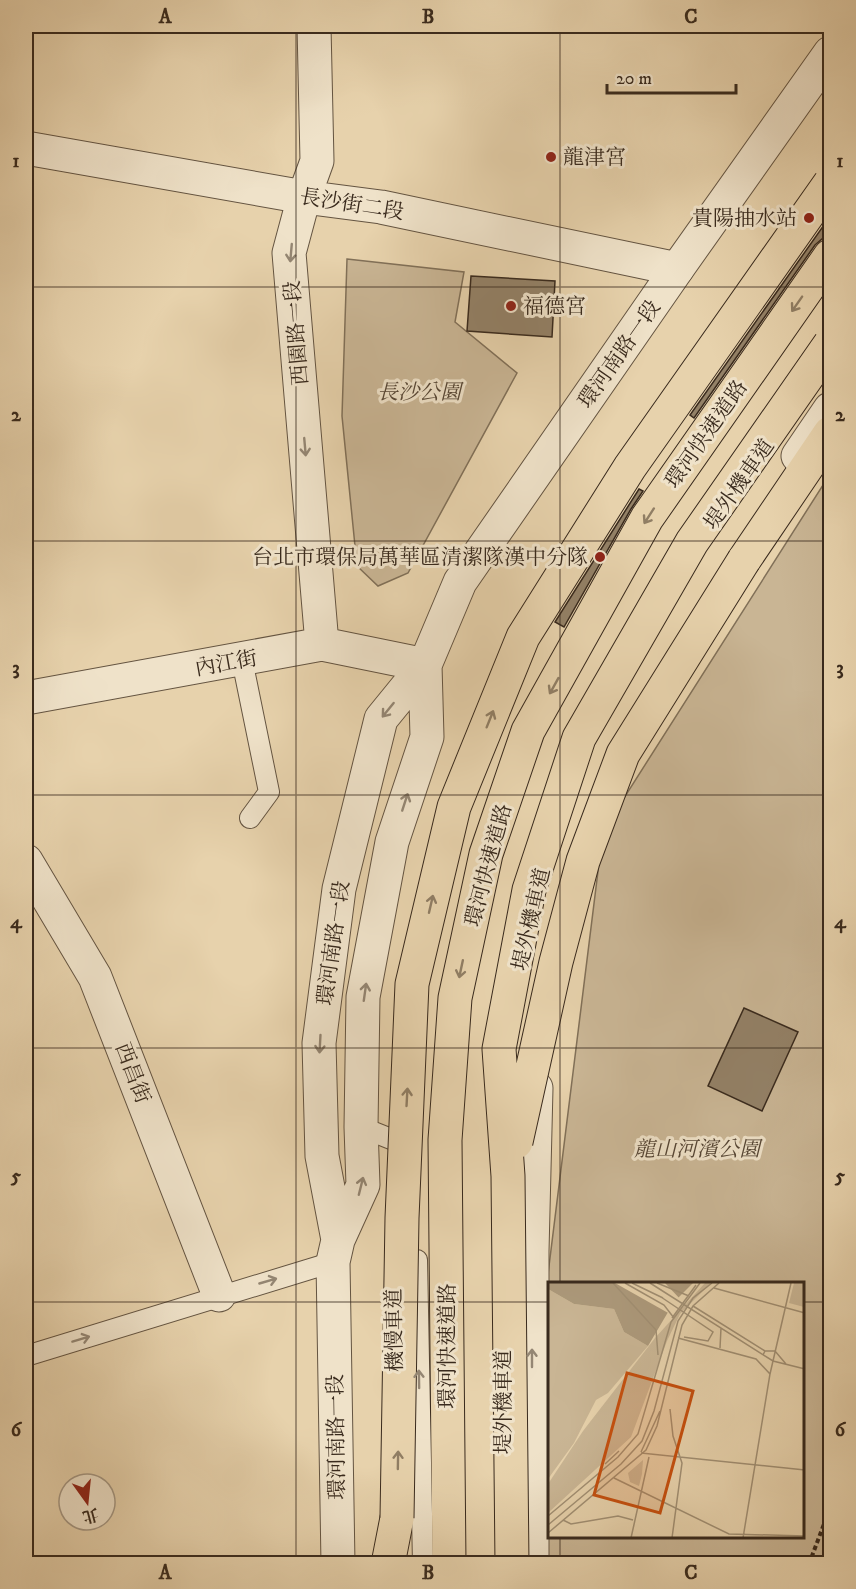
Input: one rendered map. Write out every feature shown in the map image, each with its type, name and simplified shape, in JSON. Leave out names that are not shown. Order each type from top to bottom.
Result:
[{"type":"highway","points":[[400,1563],[398,1518],[402,1218],[412,984],[454,807],[524,636],[630,467],[831,183]]},
{"type":"highway","name":"環河快速道路","points":[[449,1563],[445,1140],[455,998],[486,854],[528,731],[646,518],[831,256]]},
{"type":"highway","points":[[512,1563],[508,1176],[500,1049],[529,890],[579,738],[692,543],[831,344]]},
{"type":"highway","points":[[508,1176],[556,962],[583,861],[623,754],[744,560],[831,433]]},
{"type":"highway","points":[[388,1563],[398,1518]]},
{"type":"street","name":"西園路一段","points":[[314,26],[317,161],[304,197],[289,253],[322,644]]},
{"type":"street","name":"環河南路一段","points":[[338,1563],[336,1251],[322,1156],[319,1043],[339,889],[381,719],[425,665],[460,582],[677,269],[831,53]]},
{"type":"street","name":"長沙街二段","points":[[26,148],[304,197],[381,207],[677,269]]},
{"type":"street","name":"堤外機車道","points":[[503,1563],[503,1248],[509,1030],[532,892],[585,742],[697,545],[831,352]]},
{"type":"street","name":"堤外機車道","points":[[532,1563],[532,1251],[537,1042],[560,903],[613,756],[725,562],[831,409]]},
{"type":"street","name":"內江街","points":[[26,698],[322,644],[425,665]]},
{"type":"street","name":"環河南路一段","points":[[336,1251],[363,1185],[361,1127],[363,997],[392,842],[427,737],[425,665]]},
{"type":"street","name":"西昌街","points":[[26,861],[96,977],[219,1295]]},
{"type":"lane","points":[[242,660],[269,792],[250,818]]},
{"type":"lane","name":"機慢車道","points":[[361,1127],[401,1143],[415,1166],[423,1563]]},
{"type":"lane","points":[[26,1356],[219,1295],[336,1251]]},
{"type":"path","points":[[809,1563],[831,1508]]},
{"type":"green space","name":"長沙公園","points":[[347,259],[464,272],[455,322],[517,373],[408,573],[378,586],[357,566],[342,416]]},
{"type":"green space","name":"龍山河濱公園","points":[[830,474],[830,1563],[512,1564],[603,831]]},
{"type":"building","points":[[831,215],[831,237],[822,239],[815,245],[694,418],[690,415]]},
{"type":"building","name":"福德宮","points":[[471,276],[555,281],[552,337],[467,331]]},
{"type":"building","points":[[639,489],[643,491],[564,627],[555,622]]},
{"type":"building","points":[[744,1008],[798,1032],[762,1111],[708,1086]]},
{"type":"place","name":"龍津宮","points":[[551,157]]},
{"type":"place","name":"貴陽抽水站","points":[[809,218]]},
{"type":"place","name":"福德宮","points":[[511,306]]},
{"type":"place","name":"台北市環保局萬華區清潔隊漢中分隊","points":[[600,557]]}]
